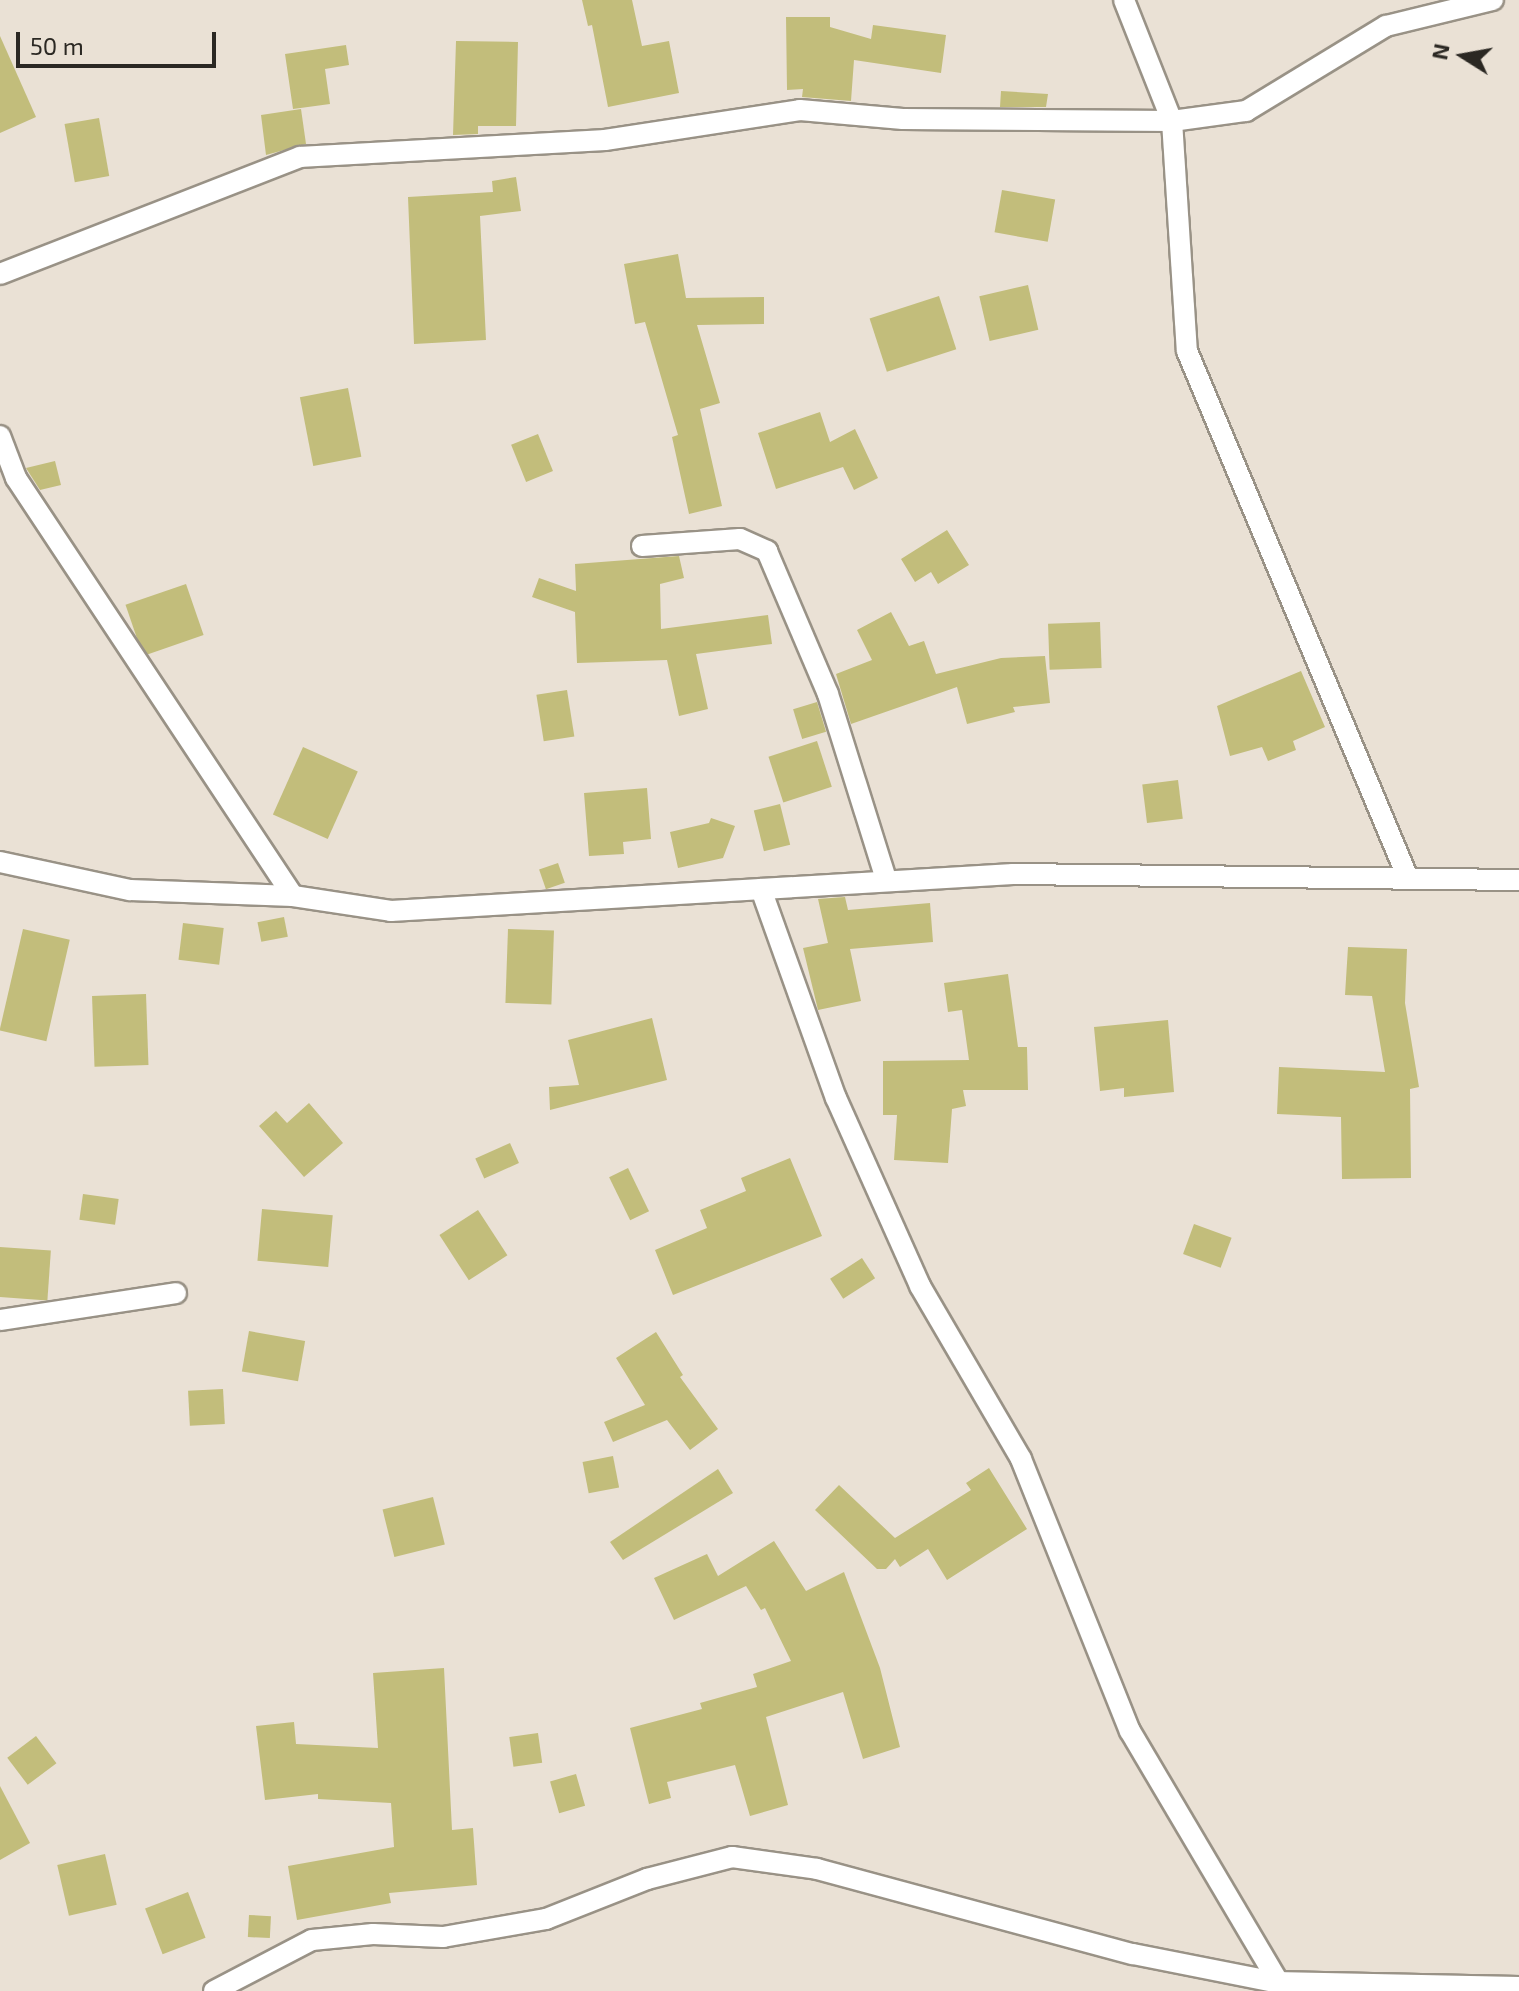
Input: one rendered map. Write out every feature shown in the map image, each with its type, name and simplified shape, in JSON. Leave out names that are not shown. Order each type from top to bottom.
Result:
[{"type":"street","points":[[1124,0],[1172,121],[1187,351],[1407,876]]},
{"type":"street","points":[[0,274],[300,157],[605,140],[800,110],[903,119],[1172,121],[1246,111],[1386,26],[1493,0]]},
{"type":"street","points":[[0,436],[16,478],[293,896]]},
{"type":"street","points":[[642,546],[740,539],[767,551],[828,694],[886,879]]},
{"type":"street","points":[[0,862],[130,890],[293,896],[391,911],[886,879],[1013,874],[1407,876],[1519,880]]},
{"type":"street","points":[[761,889],[836,1098],[920,1286],[1021,1459],[1130,1731],[1280,1986]]},
{"type":"street","points":[[0,1320],[176,1293]]},
{"type":"street","points":[[214,1991],[312,1940],[373,1934],[443,1937],[546,1919],[647,1879],[732,1857],[817,1869],[1133,1954],[1280,1986],[1519,1987]]},
{"type":"building","points":[[582,0],[632,0],[642,46],[669,41],[679,93],[608,107],[592,25],[588,26]]},
{"type":"building","points":[[786,17],[830,17],[830,27],[871,39],[873,25],[946,35],[941,73],[854,60],[851,101],[802,97],[803,89],[787,90]]},
{"type":"building","points":[[0,36],[36,117],[0,133]]},
{"type":"building","points":[[456,41],[518,42],[516,126],[478,126],[478,134],[453,135]]},
{"type":"building","points":[[346,45],[349,65],[325,69],[330,104],[293,109],[285,54]]},
{"type":"building","points":[[1001,91],[1048,94],[1046,107],[1000,107]]},
{"type":"building","points":[[301,109],[306,144],[266,155],[261,115]]},
{"type":"building","points":[[99,118],[109,176],[75,182],[65,124]]},
{"type":"building","points":[[516,177],[521,211],[480,216],[486,340],[414,344],[408,197],[493,192],[492,181]]},
{"type":"building","points":[[1002,190],[1055,199],[1048,242],[995,232]]},
{"type":"building","points":[[678,254],[686,298],[764,297],[764,324],[697,325],[720,403],[700,409],[722,506],[689,514],[672,437],[678,435],[645,322],[635,324],[624,264]]},
{"type":"building","points":[[1028,285],[1038,330],[990,341],[979,296]]},
{"type":"building","points":[[939,296],[956,349],[887,372],[870,319]]},
{"type":"building","points":[[348,388],[361,457],[313,466],[300,397]]},
{"type":"building","points":[[820,412],[830,442],[855,429],[878,478],[854,490],[843,467],[776,489],[758,433]]},
{"type":"building","points":[[538,434],[553,471],[526,482],[511,445]]},
{"type":"building","points":[[55,461],[61,485],[40,490],[26,468]]},
{"type":"building","points":[[947,530],[969,565],[938,584],[931,572],[915,582],[901,559]]},
{"type":"building","points":[[679,556],[684,578],[660,584],[661,629],[768,615],[772,644],[696,654],[708,709],[679,716],[667,660],[577,663],[575,612],[532,597],[539,578],[576,591],[575,564]]},
{"type":"building","points":[[186,584],[204,635],[143,656],[125,605]]},
{"type":"building","points":[[891,612],[909,646],[924,641],[936,674],[1001,658],[1045,656],[1050,703],[1013,707],[1015,712],[967,724],[957,687],[851,724],[836,674],[872,660],[857,630]]},
{"type":"building","points":[[1100,622],[1102,668],[1050,670],[1048,624]]},
{"type":"building","points":[[1301,671],[1325,727],[1293,741],[1296,750],[1268,761],[1262,747],[1230,756],[1217,706]]},
{"type":"building","points":[[567,690],[574,736],[544,741],[536,695]]},
{"type":"building","points":[[817,702],[826,732],[802,739],[793,709]]},
{"type":"building","points":[[817,741],[832,787],[783,802],[768,757]]},
{"type":"building","points":[[303,747],[358,771],[328,839],[273,815]]},
{"type":"building","points":[[1178,780],[1183,819],[1147,823],[1142,784]]},
{"type":"building","points":[[647,788],[651,839],[623,842],[624,854],[589,856],[584,793]]},
{"type":"building","points":[[780,804],[790,845],[764,851],[754,811]]},
{"type":"building","points":[[711,818],[735,826],[723,858],[678,868],[670,832],[709,823]]},
{"type":"building","points":[[558,863],[565,883],[546,889],[539,870]]},
{"type":"building","points":[[845,897],[848,910],[930,903],[933,942],[850,949],[861,1001],[818,1010],[803,948],[828,943],[818,899]]},
{"type":"building","points":[[284,917],[288,937],[261,942],[257,922]]},
{"type":"building","points":[[183,923],[224,928],[219,965],[178,960]]},
{"type":"building","points":[[23,929],[70,940],[46,1041],[0,1030]]},
{"type":"building","points":[[508,929],[554,931],[551,1005],[505,1003]]},
{"type":"building","points":[[1348,947],[1407,949],[1405,1003],[1419,1087],[1410,1089],[1411,1178],[1342,1179],[1341,1117],[1277,1114],[1279,1067],[1385,1072],[1372,996],[1345,995]]},
{"type":"building","points":[[1008,974],[1018,1047],[1027,1047],[1028,1090],[963,1090],[966,1106],[952,1109],[948,1163],[894,1160],[897,1115],[883,1115],[883,1061],[969,1060],[962,1010],[948,1012],[944,983]]},
{"type":"building","points":[[146,994],[148,1065],[95,1067],[92,996]]},
{"type":"building","points":[[652,1018],[667,1080],[550,1110],[549,1087],[579,1085],[568,1040]]},
{"type":"building","points":[[1168,1020],[1174,1092],[1124,1097],[1124,1088],[1100,1091],[1094,1027]]},
{"type":"building","points":[[309,1103],[343,1143],[304,1177],[259,1126],[276,1111],[287,1123]]},
{"type":"building","points":[[510,1143],[519,1163],[484,1179],[475,1158]]},
{"type":"building","points":[[790,1158],[822,1236],[673,1295],[655,1250],[707,1228],[700,1210],[746,1191],[741,1178]]},
{"type":"building","points":[[628,1168],[649,1211],[630,1220],[609,1177]]},
{"type":"building","points":[[83,1194],[119,1199],[115,1225],[79,1220]]},
{"type":"building","points":[[262,1209],[333,1215],[328,1267],[257,1261]]},
{"type":"building","points":[[478,1210],[507,1255],[469,1280],[439,1235]]},
{"type":"building","points":[[1194,1224],[1232,1238],[1221,1268],[1183,1254]]},
{"type":"building","points":[[0,1247],[51,1251],[47,1300],[0,1297]]},
{"type":"building","points":[[862,1258],[875,1278],[843,1299],[830,1279]]},
{"type":"building","points":[[249,1331],[305,1341],[298,1381],[242,1371]]},
{"type":"building","points":[[656,1332],[683,1375],[680,1377],[718,1429],[690,1450],[667,1420],[613,1442],[604,1422],[645,1405],[616,1358]]},
{"type":"building","points":[[223,1389],[225,1424],[190,1426],[188,1391]]},
{"type":"building","points":[[613,1456],[619,1487],[589,1493],[583,1462]]},
{"type":"building","points":[[989,1468],[1027,1529],[947,1580],[928,1549],[900,1567],[895,1559],[886,1569],[877,1569],[815,1510],[839,1485],[895,1538],[971,1490],[966,1483]]},
{"type":"building","points":[[718,1469],[733,1493],[623,1560],[610,1542]]},
{"type":"building","points":[[433,1497],[445,1545],[394,1557],[383,1510]]},
{"type":"building","points":[[774,1541],[806,1591],[844,1572],[880,1668],[900,1747],[863,1759],[843,1692],[766,1717],[788,1805],[750,1816],[735,1765],[667,1782],[671,1798],[649,1804],[630,1728],[702,1709],[700,1703],[757,1687],[753,1674],[791,1661],[765,1608],[761,1610],[746,1586],[674,1620],[654,1578],[707,1554],[718,1576]]},
{"type":"building","points":[[444,1668],[452,1830],[473,1828],[477,1885],[389,1893],[391,1903],[297,1920],[288,1866],[394,1847],[391,1803],[318,1799],[318,1794],[265,1800],[256,1726],[294,1722],[296,1744],[378,1748],[373,1673]]},
{"type":"building","points":[[538,1733],[542,1763],[513,1767],[509,1737]]},
{"type":"building","points":[[36,1736],[56,1763],[28,1785],[7,1758]]},
{"type":"building","points":[[576,1774],[585,1806],[559,1813],[550,1781]]},
{"type":"building","points":[[0,1786],[30,1843],[0,1860]]},
{"type":"building","points":[[105,1854],[117,1905],[69,1916],[57,1865]]},
{"type":"building","points":[[188,1892],[206,1938],[163,1954],[145,1908]]},
{"type":"building","points":[[249,1915],[271,1916],[270,1938],[248,1937]]}]
